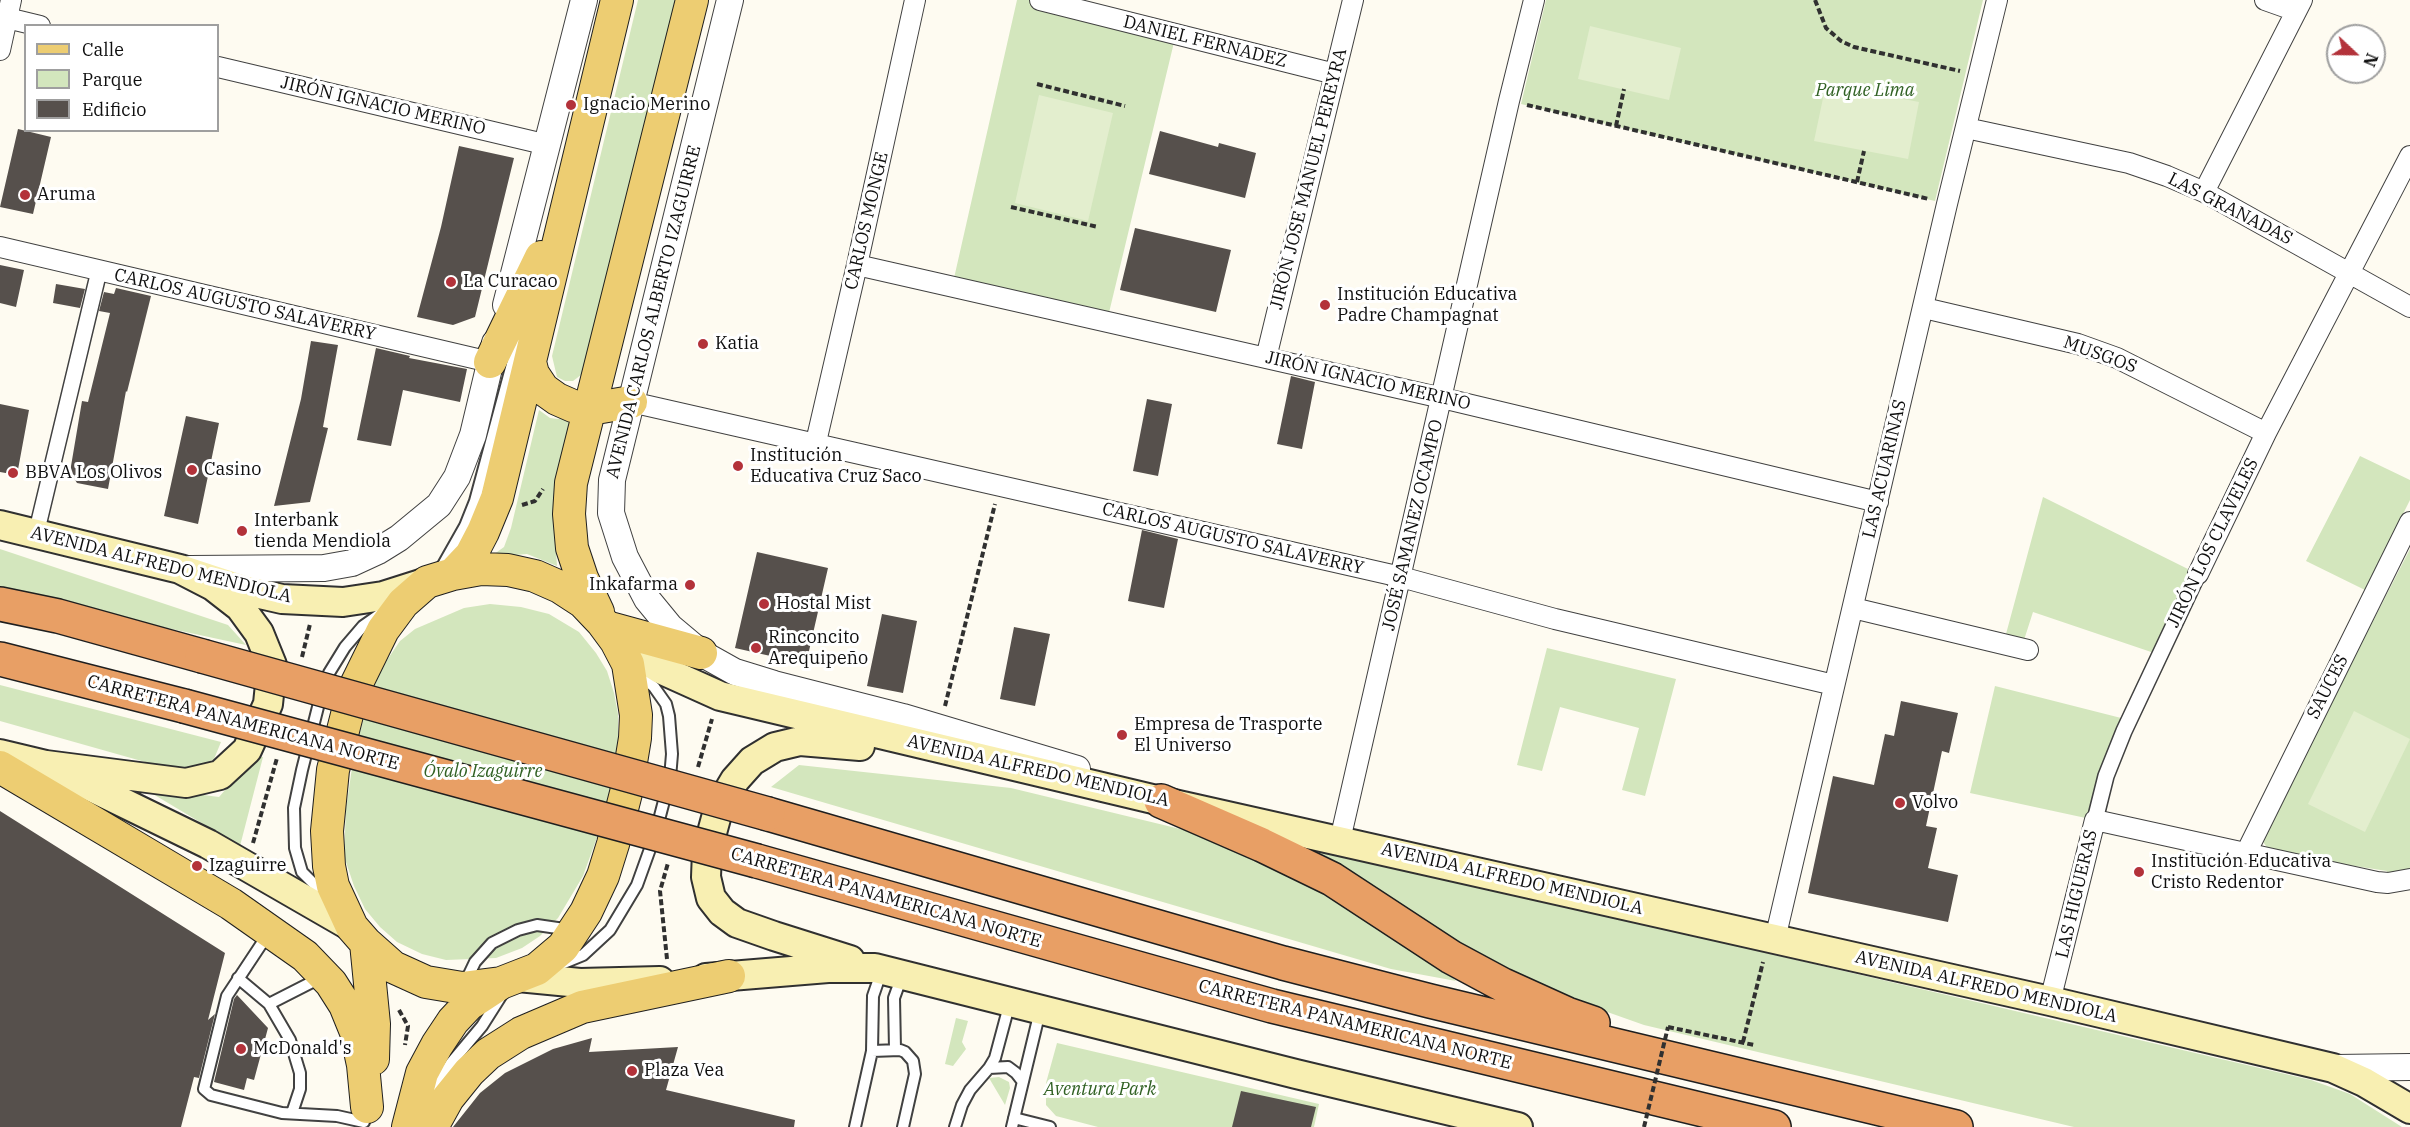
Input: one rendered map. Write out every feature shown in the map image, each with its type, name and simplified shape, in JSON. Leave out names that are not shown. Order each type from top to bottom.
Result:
[{"type":"highway","points":[[0,604],[58,616],[768,814],[1283,963],[1729,1074],[1956,1127]]},
{"type":"highway","name":"CARRETERA PANAMERICANA NORTE","points":[[0,659],[184,706],[757,861],[1272,1006],[1774,1127]]},
{"type":"highway","points":[[1161,801],[1262,844],[1332,879],[1451,957],[1503,985],[1568,1014],[1729,1074]]},
{"type":"main road","points":[[364,1119],[374,1054],[374,1024],[355,929],[333,886],[329,866],[327,831],[333,770],[354,691],[378,639],[403,603],[471,555],[497,498],[617,0]]},
{"type":"main road","points":[[408,1127],[422,1073],[436,1045],[453,1022],[469,1004],[517,977],[563,947],[574,931],[603,876],[627,785],[635,738],[636,715],[613,639],[582,578],[572,548],[569,514],[571,483],[692,0]]},
{"type":"main road","points":[[489,362],[536,268],[583,140]]},
{"type":"main road","points":[[530,362],[537,382],[549,394],[573,406],[590,409],[631,402]]},
{"type":"main road","name":"AVENIDA ALFREDO MENDIOLA","points":[[0,525],[180,569],[247,591],[282,599],[326,602],[383,596],[438,579]]},
{"type":"main road","points":[[0,754],[46,765],[186,783],[220,775],[247,750],[268,704],[272,665],[259,633],[240,607],[213,586],[180,569]]},
{"type":"main road","points":[[438,579],[481,569],[535,576],[583,602],[613,639],[701,653]]},
{"type":"main road","name":"AVENIDA ALFREDO MENDIOLA","points":[[613,639],[660,669],[720,696],[1161,801],[1340,840],[1770,947],[2050,1001],[2333,1068],[2364,1082],[2410,1109]]},
{"type":"main road","points":[[1035,770],[822,741],[800,741],[775,747],[752,760],[735,780],[720,807],[707,852],[706,877],[711,898],[722,912],[737,923],[886,971],[1451,1113],[1518,1127]]},
{"type":"main road","points":[[46,765],[207,844],[355,929],[393,967],[426,982],[462,988],[517,977],[580,983],[651,982],[828,968],[886,971]]},
{"type":"main road","points":[[0,767],[270,930],[305,956],[325,975],[345,1005],[356,1032],[363,1065],[364,1119]]},
{"type":"main road","points":[[432,1127],[448,1098],[469,1072],[488,1054],[521,1033],[582,1007],[729,976]]},
{"type":"street","points":[[180,569],[324,568],[352,563],[393,542],[439,505],[456,477],[473,435],[489,362],[519,261],[584,0]]},
{"type":"street","name":"AVENIDA CARLOS ALBERTO IZAGUIRRE","points":[[730,0],[612,480],[610,498],[614,527],[625,557],[647,599],[670,627],[701,653],[735,672],[940,728],[1087,772],[1161,801]]},
{"type":"street","name":"CARLOS MONGE","points":[[816,442],[915,0]]},
{"type":"street","name":"DANIEL FERNADEZ","points":[[1040,0],[1335,74]]},
{"type":"street","name":"JIRÓN JOSE MANUEL PEREYRA","points":[[1266,358],[1353,0]]},
{"type":"street","name":"JOSÉ SAMANEZ OCAMPO","points":[[1340,840],[1534,0]]},
{"type":"street","name":"LAS ACUARINAS","points":[[1770,947],[1997,0]]},
{"type":"street","points":[[2204,192],[2299,6],[2265,0]]},
{"type":"street","points":[[0,50],[9,9],[36,24]]},
{"type":"street","name":"JIRÓN IGNACIO MERINO","points":[[219,67],[548,145]]},
{"type":"street","name":"LAS GRANADAS","points":[[1966,128],[2128,163],[2167,176],[2204,192],[2410,307]]},
{"type":"street","name":"JIRÓN LOS CLAVELES","points":[[2095,820],[2106,776],[2124,731],[2198,574],[2266,433],[2410,156]]},
{"type":"street","name":"CARLOS AUGUSTO SALAVERRY","points":[[0,247],[489,362]]},
{"type":"street","name":"JIRÓN IGNACIO MERINO","points":[[857,266],[1442,398],[1878,501]]},
{"type":"street","points":[[36,534],[99,271]]},
{"type":"street","name":"MUSGOS","points":[[1924,308],[2078,344],[2117,358],[2266,433]]},
{"type":"street","name":"CARLOS AUGUSTO SALAVERRY","points":[[631,402],[816,442],[1401,577],[1555,619],[1834,685]]},
{"type":"street","name":"SAUCES","points":[[2247,852],[2410,522]]},
{"type":"street","points":[[1853,608],[2028,650]]},
{"type":"street","name":"LAS HIGUERAS","points":[[2050,1001],[2095,820],[2377,882],[2388,883],[2410,879]]},
{"type":"street","points":[[2333,1068],[2410,1067]]},
{"type":"lane","points":[[438,579],[475,501],[536,268]]},
{"type":"lane","points":[[414,1127],[451,1063],[482,1026],[517,977],[558,966],[584,955],[610,930],[637,885],[656,834],[670,778],[672,754],[669,716],[666,704],[654,687],[613,639]]},
{"type":"lane","points":[[462,988],[475,962],[492,943],[518,930],[537,926],[574,931]]},
{"type":"lane","points":[[270,930],[227,996],[204,1089],[211,1095],[282,1113],[364,1119]]},
{"type":"lane","points":[[886,971],[894,998],[895,1049]]},
{"type":"lane","points":[[855,1127],[872,1051],[873,996],[886,971]]},
{"type":"lane","points":[[269,1004],[325,975]]},
{"type":"lane","points":[[238,978],[269,1004],[281,1022],[298,1060],[300,1089],[292,1113]]},
{"type":"lane","points":[[955,1127],[970,1090],[989,1068],[999,1046],[1010,1002]]},
{"type":"lane","points":[[1041,1010],[1013,1122],[1050,1127]]},
{"type":"lane","points":[[872,1051],[895,1049],[905,1052],[915,1067],[903,1127]]},
{"type":"lane","points":[[989,1068],[1008,1067],[1016,1072],[1023,1082]]},
{"type":"path","points":[[1815,0],[1826,28],[1841,41],[1854,47],[1978,75]]},
{"type":"path","points":[[1037,84],[1125,106]]},
{"type":"path","points":[[1616,126],[1624,89]]},
{"type":"path","points":[[1509,101],[1947,204]]},
{"type":"path","points":[[1857,182],[1863,151]]},
{"type":"path","points":[[1011,207],[1098,227]]},
{"type":"path","points":[[940,728],[999,485]]},
{"type":"path","points":[[1743,1042],[1770,947]]},
{"type":"path","points":[[1644,1127],[1668,1027],[1754,1045]]},
{"type":"green space","points":[[638,0],[676,0],[586,366],[581,375],[573,381],[565,381],[557,377],[552,356]]},
{"type":"green space","points":[[1017,0],[1040,0],[1176,34],[1107,321],[952,287]]},
{"type":"green space","name":"Parque Lima","points":[[1546,0],[1983,0],[1935,201],[1521,104]]},
{"type":"green space","points":[[1590,26],[1681,48],[1669,100],[1578,79]]},
{"type":"green space","points":[[1826,84],[1919,102],[1908,159],[1814,141]]},
{"type":"green space","points":[[1039,95],[1113,113],[1088,221],[1015,203]]},
{"type":"green space","points":[[539,410],[550,418],[558,419],[572,415],[554,519],[557,566],[527,554],[490,557],[504,547],[511,528]]},
{"type":"green space","points":[[2360,456],[2410,480],[2410,500],[2365,590],[2306,561]]},
{"type":"green space","points":[[2043,497],[2198,574],[2160,655],[2033,612],[2024,640],[2006,634]]},
{"type":"green space","points":[[0,549],[228,625],[246,645],[0,592]]},
{"type":"green space","points":[[2410,549],[2410,873],[2386,875],[2387,871],[2271,853],[2261,839]]},
{"type":"green space","name":"Óvalo Izaguirre","points":[[490,604],[521,607],[549,614],[579,632],[607,671],[614,693],[618,714],[618,759],[603,821],[583,876],[558,918],[540,936],[522,948],[496,958],[446,960],[422,954],[397,942],[365,909],[344,856],[346,809],[354,754],[363,721],[377,679],[400,641],[415,629],[464,608]]},
{"type":"green space","points":[[1547,648],[1676,679],[1645,796],[1622,790],[1639,728],[1560,707],[1542,771],[1517,765]]},
{"type":"green space","points":[[0,685],[221,742],[214,759],[200,767],[177,771],[0,721]]},
{"type":"green space","points":[[1995,686],[2129,720],[2095,820],[1970,793]]},
{"type":"green space","points":[[2354,711],[2410,739],[2365,832],[2308,804]]},
{"type":"green space","points":[[254,757],[263,757],[240,846],[153,794],[157,789],[219,797]]},
{"type":"green space","points":[[799,765],[1011,788],[1242,844],[1429,956],[1456,981],[1391,969],[771,787]]},
{"type":"green space","points":[[1248,832],[2311,1080],[2350,1094],[2402,1127],[2074,1127],[1644,1025],[1517,980]]},
{"type":"green space","points":[[956,1018],[968,1021],[962,1042],[966,1049],[953,1066],[945,1064]]},
{"type":"green space","name":"Aventura Park","points":[[1057,1043],[1319,1104],[1314,1127],[1098,1127],[1056,1116],[1046,1105],[1046,1083]]},
{"type":"green space","points":[[999,1077],[1009,1082],[1010,1088],[1005,1105],[989,1078]]},
{"type":"building","points":[[18,129],[51,137],[33,214],[0,207]]},
{"type":"building","points":[[1160,131],[1218,147],[1219,143],[1256,153],[1245,198],[1149,174]]},
{"type":"building","points":[[459,146],[514,158],[475,317],[453,325],[417,317],[441,227]]},
{"type":"building","points":[[1135,228],[1231,250],[1216,312],[1120,290]]},
{"type":"building","points":[[0,265],[24,270],[16,307],[0,303]]},
{"type":"building","points":[[56,284],[85,289],[80,308],[53,303]]},
{"type":"building","points":[[116,288],[151,296],[126,391],[108,489],[77,483],[70,472],[82,401],[88,402],[110,313],[99,311],[104,292],[114,294]]},
{"type":"building","points":[[311,341],[338,345],[323,427],[328,428],[310,502],[274,506],[301,399]]},
{"type":"building","points":[[376,348],[410,356],[409,358],[467,369],[460,402],[403,390],[391,446],[357,440]]},
{"type":"building","points":[[1291,376],[1315,382],[1302,449],[1277,444]]},
{"type":"building","points":[[1147,399],[1172,404],[1158,476],[1133,471]]},
{"type":"building","points":[[0,404],[29,410],[17,475],[0,472]]},
{"type":"building","name":"Casino","points":[[186,416],[219,423],[198,524],[164,516]]},
{"type":"building","points":[[1142,530],[1178,539],[1164,608],[1128,601]]},
{"type":"building","points":[[757,552],[828,568],[806,664],[735,648]]},
{"type":"building","points":[[882,614],[917,621],[903,693],[867,686]]},
{"type":"building","points":[[1014,627],[1050,634],[1035,706],[1000,699]]},
{"type":"building","name":"Volvo","points":[[1901,701],[1958,713],[1949,753],[1942,751],[1926,826],[1937,828],[1928,868],[1958,875],[1948,922],[1808,893],[1833,776],[1874,785],[1885,734],[1894,736]]},
{"type":"building","points":[[0,811],[225,953],[208,1020],[215,1014],[199,1078],[194,1077],[181,1127],[0,1127]]},
{"type":"building","name":"McDonald's","points":[[237,995],[268,1028],[254,1080],[247,1078],[244,1090],[214,1082],[234,999]]},
{"type":"building","points":[[592,1038],[589,1052],[678,1047],[666,1090],[795,1120],[794,1127],[453,1127],[480,1093],[505,1073],[553,1049]]},
{"type":"building","points":[[1241,1091],[1316,1107],[1311,1127],[1232,1127]]},
{"type":"place","name":"Ignacio Merino","points":[[571,105]]},
{"type":"place","name":"Aruma","points":[[25,195]]},
{"type":"place","name":"La Curacao","points":[[451,282]]},
{"type":"place","name":"Institución Educativa Padre Champagnat","points":[[1325,305]]},
{"type":"place","name":"Katia","points":[[703,344]]},
{"type":"place","name":"Institución Educativa Cruz Saco","points":[[738,466]]},
{"type":"place","name":"Casino","points":[[192,470]]},
{"type":"place","name":"BBVA Los Olivos","points":[[13,473]]},
{"type":"place","name":"Interbank tienda Mendiola","points":[[242,531]]},
{"type":"place","name":"Inkafarma","points":[[690,585]]},
{"type":"place","name":"Hostal Mist","points":[[764,604]]},
{"type":"place","name":"Rinconcito Arequipeño","points":[[756,648]]},
{"type":"place","name":"Empresa de Trasporte El Universo","points":[[1122,735]]},
{"type":"place","name":"Volvo","points":[[1900,803]]},
{"type":"place","name":"Izaguirre","points":[[197,866]]},
{"type":"place","name":"Institución Educativa Cristo Redentor","points":[[2139,872]]},
{"type":"place","name":"McDonald's","points":[[241,1049]]},
{"type":"place","name":"Plaza Vea","points":[[632,1071]]}]
